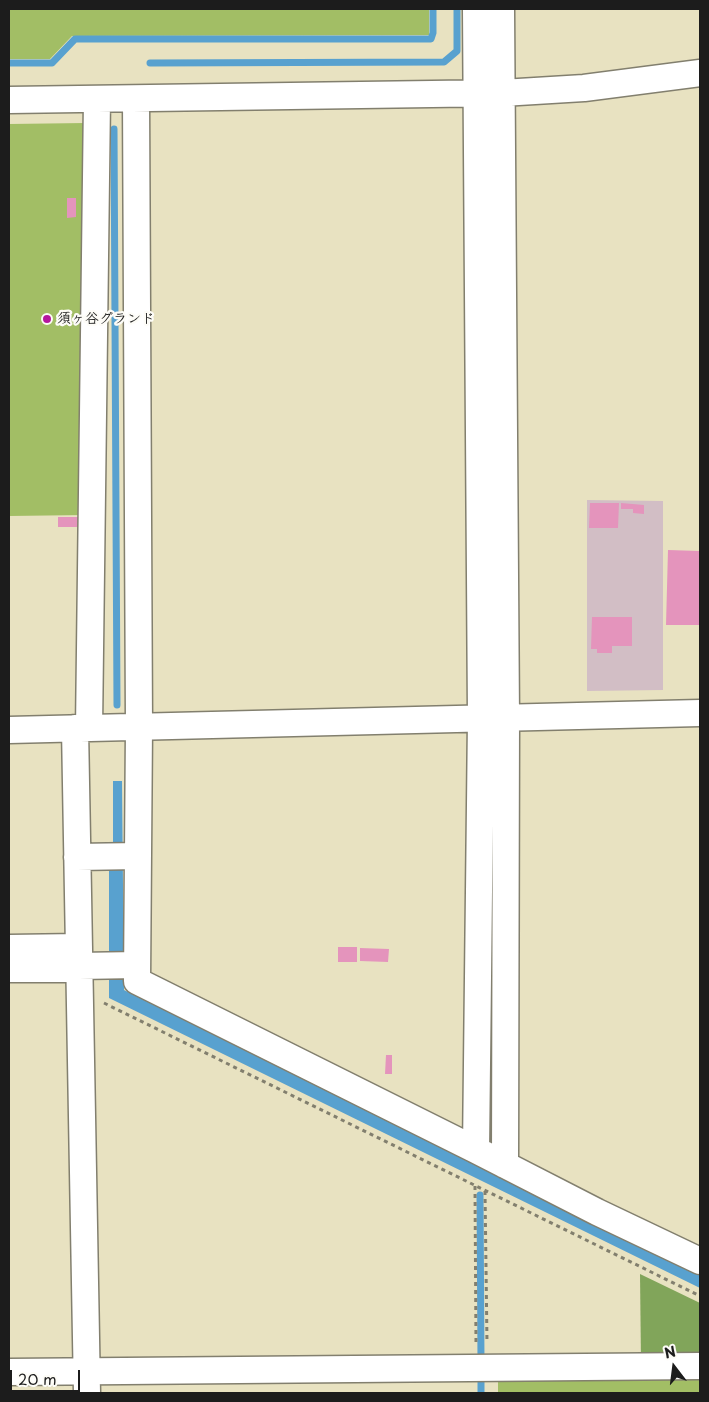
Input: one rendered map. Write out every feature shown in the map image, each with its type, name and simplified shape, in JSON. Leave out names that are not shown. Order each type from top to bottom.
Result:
[{"type":"street","points":[[476,9],[489,93],[493,718],[506,1165]]},
{"type":"street","points":[[489,93],[501,9]]},
{"type":"street","points":[[9,100],[489,93],[584,88],[700,74]]},
{"type":"street","points":[[136,98],[139,726],[122,856],[122,965],[137,981],[597,1212],[700,1261]]},
{"type":"street","points":[[87,1383],[77,857],[82,728],[97,99]]},
{"type":"street","points":[[9,730],[700,713]]},
{"type":"street","points":[[476,1150],[493,718]]},
{"type":"street","points":[[77,857],[122,856]]},
{"type":"street","points":[[9,948],[79,968]]},
{"type":"street","points":[[9,969],[122,965]]},
{"type":"street","points":[[9,1372],[87,1383],[481,1369],[700,1366]]},
{"type":"path","points":[[79,968],[475,1186],[700,1296]]},
{"type":"path","points":[[475,1186],[481,1369]]},
{"type":"path","points":[[481,1369],[485,1191]]},
{"type":"shaded area","points":[[587,500],[663,501],[663,690],[587,691]]},
{"type":"green space","points":[[9,9],[429,9],[429,35],[72,36],[50,59],[9,59]]},
{"type":"green space","name":"須ヶ谷グランド","points":[[86,123],[86,515],[9,516],[9,124]]},
{"type":"green space","points":[[640,1274],[700,1303],[700,1362],[641,1363]]},
{"type":"green space","points":[[700,1374],[700,1393],[498,1393],[498,1376]]},
{"type":"water","points":[[113,781],[122,781],[124,990],[700,1274],[700,1288],[109,998],[109,869],[113,844]]},
{"type":"building","points":[[67,198],[76,198],[76,217],[67,218]]},
{"type":"building","points":[[590,503],[619,503],[618,528],[589,528]]},
{"type":"building","points":[[621,503],[644,505],[644,514],[633,513],[633,509],[621,509]]},
{"type":"building","points":[[58,517],[83,517],[83,527],[58,527]]},
{"type":"building","points":[[668,550],[700,551],[700,625],[666,625]]},
{"type":"building","points":[[592,617],[632,617],[632,646],[612,646],[612,653],[597,653],[597,649],[591,649]]},
{"type":"building","points":[[338,947],[357,947],[357,962],[338,962]]},
{"type":"building","points":[[360,948],[389,949],[388,962],[360,961]]},
{"type":"building","points":[[386,1055],[392,1055],[392,1074],[385,1074]]},
{"type":"waterway","points":[[9,63],[52,63],[75,39],[431,39],[433,33],[433,9]]},
{"type":"waterway","points":[[150,63],[444,62],[457,51],[457,9]]},
{"type":"waterway","points":[[114,129],[117,705]]},
{"type":"waterway","points":[[480,1195],[481,1362]]},
{"type":"waterway","points":[[481,1377],[481,1393]]},
{"type":"place","name":"須ヶ谷グランド","points":[[47,319]]}]
